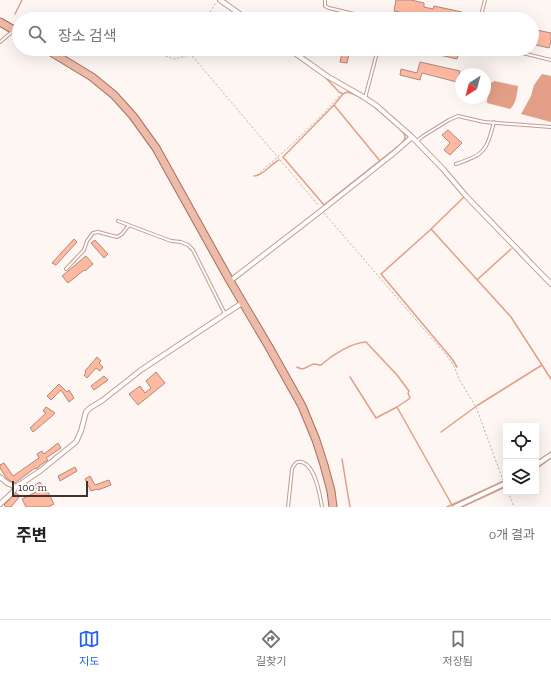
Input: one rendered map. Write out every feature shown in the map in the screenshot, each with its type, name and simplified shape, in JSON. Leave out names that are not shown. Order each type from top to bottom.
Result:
[{"type":"main road","points":[[0,22],[12,29]]},
{"type":"main road","points":[[57,56],[92,78],[114,95],[133,116],[156,148],[242,303],[302,406],[316,440],[324,465],[331,491],[333,507]]},
{"type":"street","points":[[219,0],[237,12]]},
{"type":"street","points":[[299,56],[327,76],[377,106],[417,141],[466,196],[551,284]]},
{"type":"street","points":[[230,281],[322,210],[412,137]]},
{"type":"street","points":[[0,504],[16,487],[40,471],[76,442],[81,431],[86,412],[90,408],[103,400],[141,370],[242,303]]},
{"type":"street","points":[[539,463],[551,455]]},
{"type":"street","points":[[1,480],[16,487]]},
{"type":"street","points":[[455,507],[503,484]]},
{"type":"lane","points":[[325,0],[325,6],[328,8],[345,12]]},
{"type":"lane","points":[[481,12],[484,0]]},
{"type":"lane","points":[[0,42],[12,35]]},
{"type":"lane","points":[[365,98],[376,56]]},
{"type":"lane","points":[[535,56],[551,60]]},
{"type":"lane","points":[[417,141],[449,120],[458,116],[484,122],[550,127]]},
{"type":"lane","points":[[456,164],[480,154],[484,150],[489,140],[494,122]]},
{"type":"lane","points":[[118,221],[171,241],[181,242],[188,245],[193,250],[225,314]]},
{"type":"lane","points":[[66,269],[84,250],[87,241],[93,233],[98,232],[117,236],[122,234],[129,225]]},
{"type":"lane","points":[[288,507],[292,469],[294,464],[298,461],[307,465],[314,474],[322,507]]},
{"type":"path","points":[[210,12],[219,0]]},
{"type":"path","points":[[166,56],[174,59],[186,56]]},
{"type":"path","points":[[193,56],[322,210],[448,357],[476,407],[503,478]]},
{"type":"path","points":[[257,175],[325,112],[340,94]]},
{"type":"path","points":[[509,495],[514,507]]},
{"type":"shaded area","points":[[542,74],[551,76],[551,122],[521,114],[531,96],[534,85]]},
{"type":"shaded area","points":[[494,81],[518,86],[515,102],[510,109],[491,104],[491,83]]},
{"type":"building","points":[[396,0],[411,0],[424,3],[424,7],[433,9],[434,6],[462,12],[398,12],[394,11]]},
{"type":"building","points":[[539,30],[551,33],[549,48],[539,46]]},
{"type":"building","points":[[341,56],[348,56],[347,63],[340,62]]},
{"type":"building","points":[[444,56],[458,56],[457,59]]},
{"type":"building","points":[[420,62],[455,70],[455,81],[422,73],[420,80],[400,75],[401,69],[417,73]]},
{"type":"building","points":[[448,130],[462,143],[450,155],[444,150],[450,143],[442,135]]},
{"type":"building","points":[[74,239],[77,242],[56,265],[52,263]]},
{"type":"building","points":[[95,240],[108,254],[104,258],[91,243]]},
{"type":"building","points":[[86,256],[93,264],[68,283],[62,276]]},
{"type":"building","points":[[97,357],[101,361],[99,363],[103,367],[100,371],[96,368],[87,378],[84,375],[86,373],[85,371]]},
{"type":"building","points":[[156,372],[165,383],[138,405],[129,394],[140,386],[145,393],[151,388],[146,381]]},
{"type":"building","points":[[104,376],[108,380],[94,390],[91,386]]},
{"type":"building","points":[[59,384],[67,392],[69,390],[74,398],[69,402],[61,390],[51,400],[47,396]]},
{"type":"building","points":[[46,407],[55,413],[33,432],[30,428],[46,413],[43,411]]},
{"type":"building","points":[[58,443],[61,448],[46,458],[48,460],[39,467],[36,469],[35,468],[15,483],[7,479],[0,468],[0,465],[4,463],[13,476],[39,458],[37,454],[42,451],[44,454]]},
{"type":"building","points":[[75,467],[77,471],[60,481],[58,476]]},
{"type":"building","points":[[90,476],[95,485],[109,480],[111,485],[91,491],[85,479]]},
{"type":"building","points":[[40,482],[46,493],[48,492],[54,504],[48,507],[26,507],[22,499],[38,491],[35,485]]},
{"type":"building","points":[[16,493],[20,496],[11,507],[6,507],[4,505]]},
{"type":"waterway","points":[[16,12],[22,0]]},
{"type":"waterway","points":[[325,77],[339,92],[343,94]]},
{"type":"waterway","points":[[347,92],[365,100],[377,109],[401,130],[405,138],[401,144],[324,205],[283,157],[343,94],[347,92]]},
{"type":"waterway","points":[[334,105],[380,161]]},
{"type":"waterway","points":[[254,176],[260,174],[279,160]]},
{"type":"waterway","points":[[457,367],[381,274],[464,197]]},
{"type":"waterway","points":[[431,229],[511,317],[551,379]]},
{"type":"waterway","points":[[478,279],[511,249]]},
{"type":"waterway","points":[[297,367],[304,369],[314,364],[321,365],[342,350],[366,342],[397,375],[409,391],[408,393],[410,398],[397,407]]},
{"type":"waterway","points":[[441,432],[478,405],[542,365]]},
{"type":"waterway","points":[[350,377],[376,418],[397,407],[452,505]]},
{"type":"waterway","points":[[539,460],[551,452]]},
{"type":"waterway","points":[[539,467],[551,458]]},
{"type":"waterway","points":[[342,459],[350,507]]},
{"type":"waterway","points":[[447,507],[503,481]]},
{"type":"waterway","points":[[462,507],[503,488]]}]
